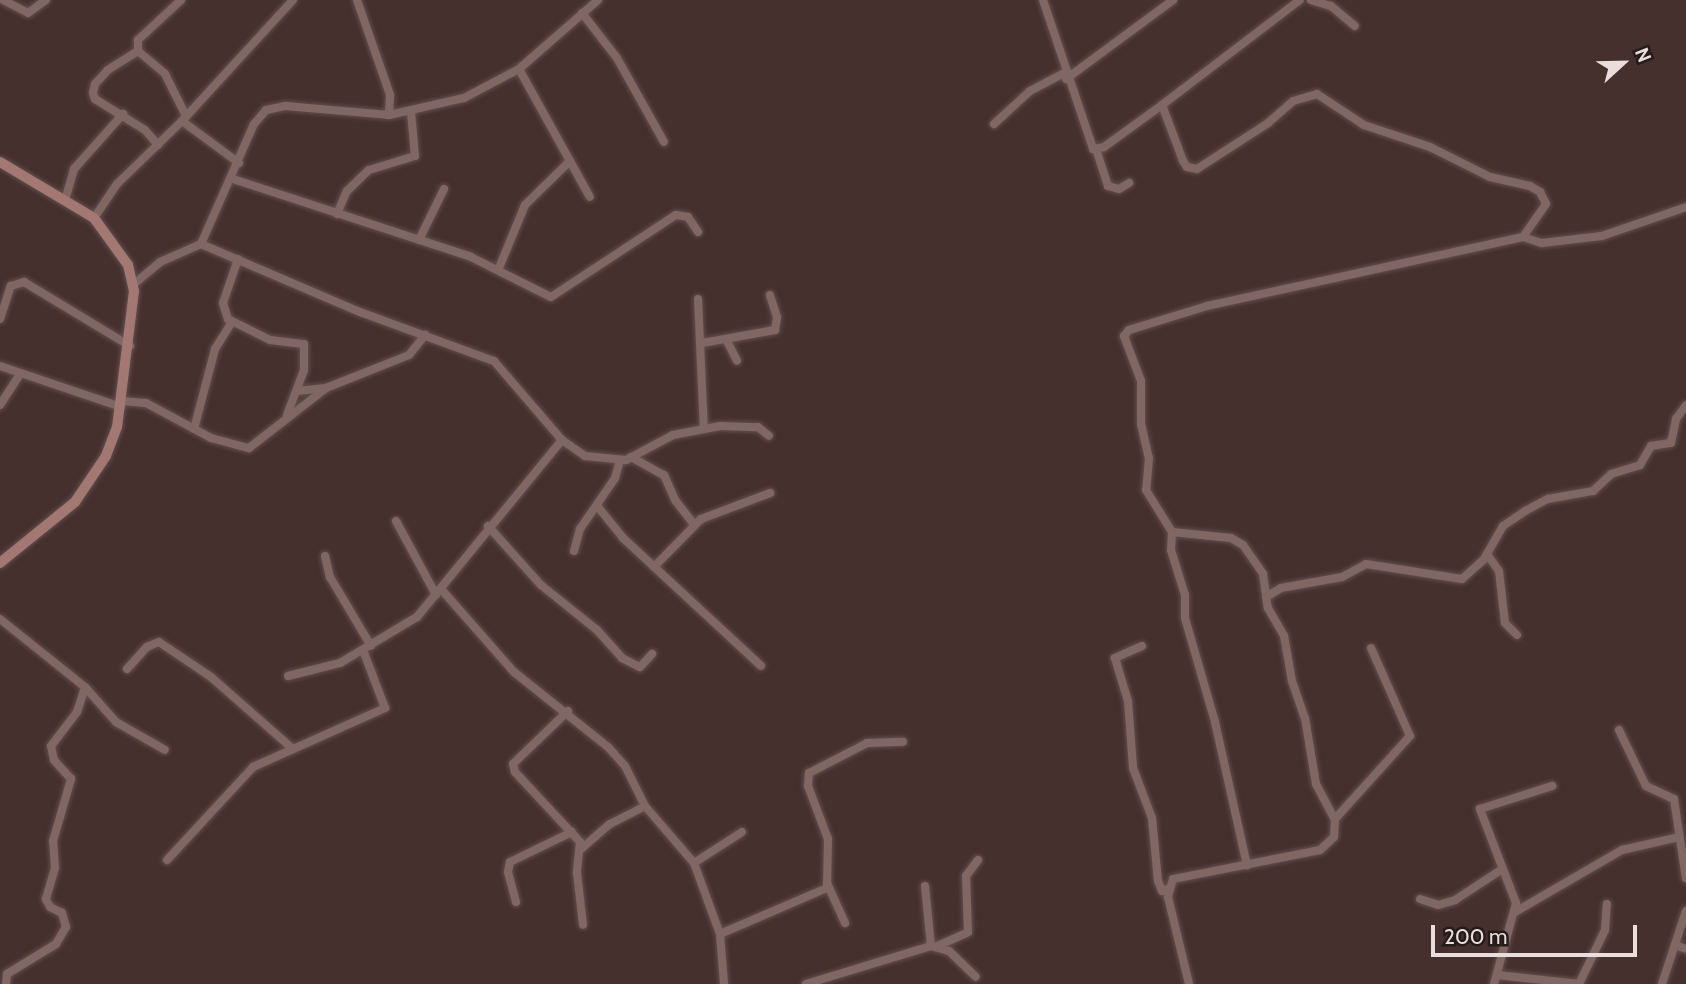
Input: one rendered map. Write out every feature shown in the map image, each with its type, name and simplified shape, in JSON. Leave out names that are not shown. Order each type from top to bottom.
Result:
[{"type":"main road","points":[[0,162],[65,197],[94,218],[128,265],[134,284],[130,346],[117,427],[90,483],[75,502],[0,563]]},
{"type":"street","points":[[2,0],[25,13],[46,0]]},
{"type":"street","points":[[181,0],[138,40],[138,51],[165,74],[184,118],[239,163]]},
{"type":"street","points":[[94,218],[117,184],[184,118],[293,0]]},
{"type":"street","points":[[357,0],[390,95],[389,115]]},
{"type":"street","points":[[134,284],[160,262],[201,244],[233,179],[254,124],[266,110],[285,106],[389,115],[464,98],[519,69],[585,7],[598,0]]},
{"type":"street","points":[[1043,0],[1065,76],[1089,144],[1096,149],[1108,186],[1119,189],[1129,183]]},
{"type":"street","points":[[993,124],[1026,94],[1065,76],[1173,0]]},
{"type":"street","points":[[1096,149],[1162,105],[1300,0]]},
{"type":"street","points":[[1311,0],[1331,6],[1355,26]]},
{"type":"street","points":[[585,7],[664,142]]},
{"type":"street","points":[[138,51],[95,84],[95,99],[122,114],[158,145]]},
{"type":"street","points":[[519,69],[590,197]]},
{"type":"street","points":[[1162,105],[1183,161],[1192,170],[1268,123],[1293,101],[1320,95],[1364,125],[1430,147],[1490,177],[1536,189],[1544,198],[1545,210],[1523,237]]},
{"type":"street","points":[[337,214],[347,191],[369,170],[415,156],[411,112]]},
{"type":"street","points":[[65,197],[74,169],[122,114]]},
{"type":"street","points":[[499,268],[526,205],[570,162]]},
{"type":"street","points":[[233,179],[499,268],[551,297],[676,215],[688,217],[698,232]]},
{"type":"street","points":[[419,240],[444,189]]},
{"type":"street","points":[[1247,864],[1215,722],[1185,618],[1185,595],[1174,568],[1172,532],[1146,490],[1149,458],[1141,424],[1141,381],[1134,352],[1124,340],[1125,333],[1207,306],[1523,237],[1542,243],[1602,236],[1686,207]]},
{"type":"street","points":[[201,244],[494,361],[562,440],[585,456],[620,461],[673,435],[704,429],[748,425],[769,436]]},
{"type":"street","points":[[238,259],[223,303],[232,322],[270,340],[304,344],[304,370],[286,418]]},
{"type":"street","points":[[0,319],[11,286],[23,282],[130,346]]},
{"type":"street","points":[[702,343],[727,341],[775,330],[777,317],[770,295]]},
{"type":"street","points":[[698,299],[704,429]]},
{"type":"street","points":[[194,429],[215,349],[232,322]]},
{"type":"street","points":[[0,366],[121,404],[146,403],[239,449],[249,448],[326,388],[409,355],[425,335]]},
{"type":"street","points":[[727,341],[737,361]]},
{"type":"street","points":[[0,405],[20,374]]},
{"type":"street","points":[[297,391],[326,388]]},
{"type":"street","points":[[1266,597],[1281,588],[1342,577],[1366,564],[1456,580],[1487,554],[1503,526],[1525,511],[1548,499],[1593,491],[1611,474],[1640,465],[1651,446],[1671,443],[1676,419],[1686,405]]},
{"type":"street","points":[[288,676],[336,664],[417,617],[488,526],[562,440]]},
{"type":"street","points":[[631,457],[664,475],[675,500],[694,524]]},
{"type":"street","points":[[574,551],[580,529],[598,507],[620,461]]},
{"type":"street","points":[[654,567],[694,524],[712,512],[769,493]]},
{"type":"street","points":[[598,507],[654,567],[761,666]]},
{"type":"street","points":[[396,521],[439,592],[514,672],[568,711],[625,766],[645,806],[694,863],[720,934],[724,984]]},
{"type":"street","points":[[488,526],[541,585],[597,630],[622,659],[640,667],[652,654]]},
{"type":"street","points":[[1172,532],[1217,534],[1243,545],[1266,578],[1270,617],[1286,641],[1311,744],[1316,785],[1335,819],[1334,837],[1321,850],[1182,874],[1173,879],[1168,889],[1189,984]]},
{"type":"street","points":[[1487,554],[1499,570],[1505,623],[1517,635]]},
{"type":"street","points":[[167,860],[253,767],[384,708],[367,648],[331,577],[325,556]]},
{"type":"street","points":[[0,619],[85,687],[117,722],[165,750]]},
{"type":"street","points":[[127,669],[147,647],[159,642],[211,677],[293,749]]},
{"type":"street","points":[[1142,646],[1115,658],[1128,701],[1133,768],[1155,834],[1158,881],[1162,891],[1168,889]]},
{"type":"street","points":[[1335,819],[1410,736],[1371,648]]},
{"type":"street","points":[[6,984],[7,974],[56,944],[66,927],[62,913],[50,907],[46,899],[55,868],[53,841],[71,779],[54,760],[51,746],[76,712],[85,687]]},
{"type":"street","points":[[568,711],[513,764],[515,772],[583,844]]},
{"type":"street","points":[[1619,730],[1644,784],[1674,799],[1686,878]]},
{"type":"street","points":[[720,934],[827,888],[828,839],[808,786],[809,773],[867,743],[902,742]]},
{"type":"street","points":[[1552,786],[1480,809],[1501,870],[1516,903],[1495,980],[1579,984],[1605,930],[1607,904]]},
{"type":"street","points":[[583,925],[577,873],[583,844],[645,806]]},
{"type":"street","points":[[516,902],[508,872],[510,862],[572,832]]},
{"type":"street","points":[[694,863],[742,832]]},
{"type":"street","points":[[1515,912],[1608,856],[1679,837]]},
{"type":"street","points":[[806,984],[933,946],[968,932],[966,876],[978,860]]},
{"type":"street","points":[[1420,899],[1438,905],[1455,900],[1501,870]]},
{"type":"street","points":[[826,880],[845,923]]},
{"type":"street","points":[[925,886],[933,946]]},
{"type":"street","points":[[1662,984],[1686,911]]},
{"type":"street","points":[[1675,945],[1686,949]]},
{"type":"street","points":[[933,946],[958,958],[976,977]]}]
